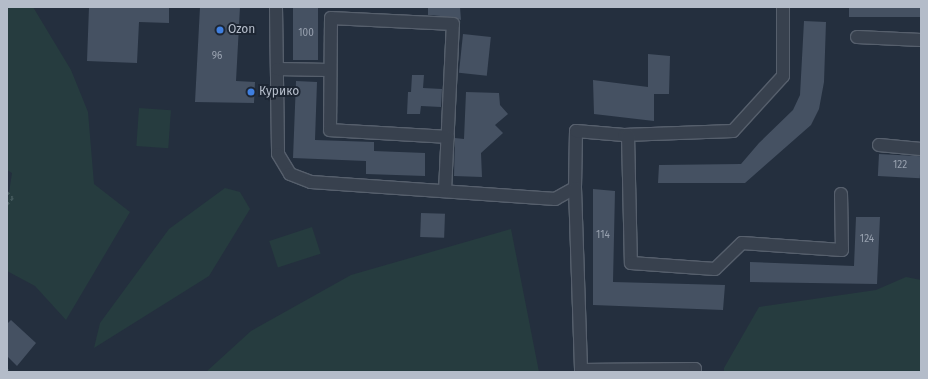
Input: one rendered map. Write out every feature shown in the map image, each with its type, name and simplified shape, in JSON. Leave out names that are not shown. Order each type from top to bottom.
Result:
[{"type":"lane","points":[[276,7],[278,154],[290,174],[311,182],[555,199],[575,188]]},
{"type":"lane","points":[[695,372],[695,369],[581,371],[575,188],[576,131],[628,135],[733,131],[783,76],[783,7]]},
{"type":"lane","points":[[445,191],[448,137],[453,24],[331,18],[330,130],[448,137]]},
{"type":"lane","points":[[857,37],[921,40]]},
{"type":"lane","points":[[277,69],[330,70]]},
{"type":"lane","points":[[628,135],[631,263],[715,269],[742,243],[842,250],[841,194]]},
{"type":"lane","points":[[880,145],[921,148]]},
{"type":"path","points":[[7,192],[13,198],[7,205]]},
{"type":"path","points":[[7,372],[8,367]]},
{"type":"green space","points":[[7,7],[33,7],[71,70],[88,112],[94,184],[130,212],[66,320],[35,286],[7,271],[7,206],[12,173],[7,170]]},
{"type":"green space","points":[[139,108],[171,110],[168,148],[136,146]]},
{"type":"green space","points":[[225,188],[240,192],[250,209],[209,276],[94,348],[100,323],[169,229]]},
{"type":"green space","points":[[312,227],[321,254],[278,268],[269,241]]},
{"type":"green space","points":[[511,229],[539,372],[206,372],[251,331],[351,275]]},
{"type":"green space","points":[[906,277],[921,280],[921,372],[724,372],[724,368],[759,307],[876,290]]},
{"type":"building","points":[[89,7],[169,7],[169,23],[139,22],[137,63],[87,61]]},
{"type":"building","points":[[200,7],[240,7],[236,81],[255,82],[254,103],[195,102]]},
{"type":"building","points":[[293,7],[318,7],[318,60],[293,60]]},
{"type":"building","points":[[428,7],[460,7],[461,20],[453,17],[428,15]]},
{"type":"building","points":[[849,7],[921,7],[921,17],[849,17]]},
{"type":"building","points":[[804,21],[826,22],[824,82],[819,109],[811,125],[745,183],[658,183],[659,165],[741,164],[759,143],[793,110],[800,95]]},
{"type":"building","points":[[463,34],[491,37],[487,76],[459,73]]},
{"type":"building","points":[[648,54],[670,56],[669,94],[654,94],[654,121],[594,114],[593,80],[648,87]]},
{"type":"building","points":[[412,75],[424,75],[423,88],[442,89],[441,107],[421,106],[420,114],[407,114],[408,92],[411,92]]},
{"type":"building","points":[[296,81],[317,82],[315,140],[374,142],[374,151],[425,153],[425,176],[366,174],[366,161],[293,158]]},
{"type":"building","points":[[466,92],[499,93],[500,105],[508,114],[495,125],[503,133],[481,153],[482,177],[454,176],[455,138],[464,139]]},
{"type":"building","points":[[879,154],[921,156],[920,178],[878,176]]},
{"type":"building","points":[[593,189],[615,191],[613,282],[725,285],[723,310],[593,305]]},
{"type":"building","points":[[421,213],[445,214],[444,238],[420,237]]},
{"type":"building","points":[[856,217],[880,217],[877,284],[750,282],[750,262],[854,266]]},
{"type":"building","points":[[11,320],[36,343],[17,366],[7,356],[7,324]]},
{"type":"place","name":"Ozon","points":[[220,30]]},
{"type":"place","name":"Курико","points":[[251,92]]}]
